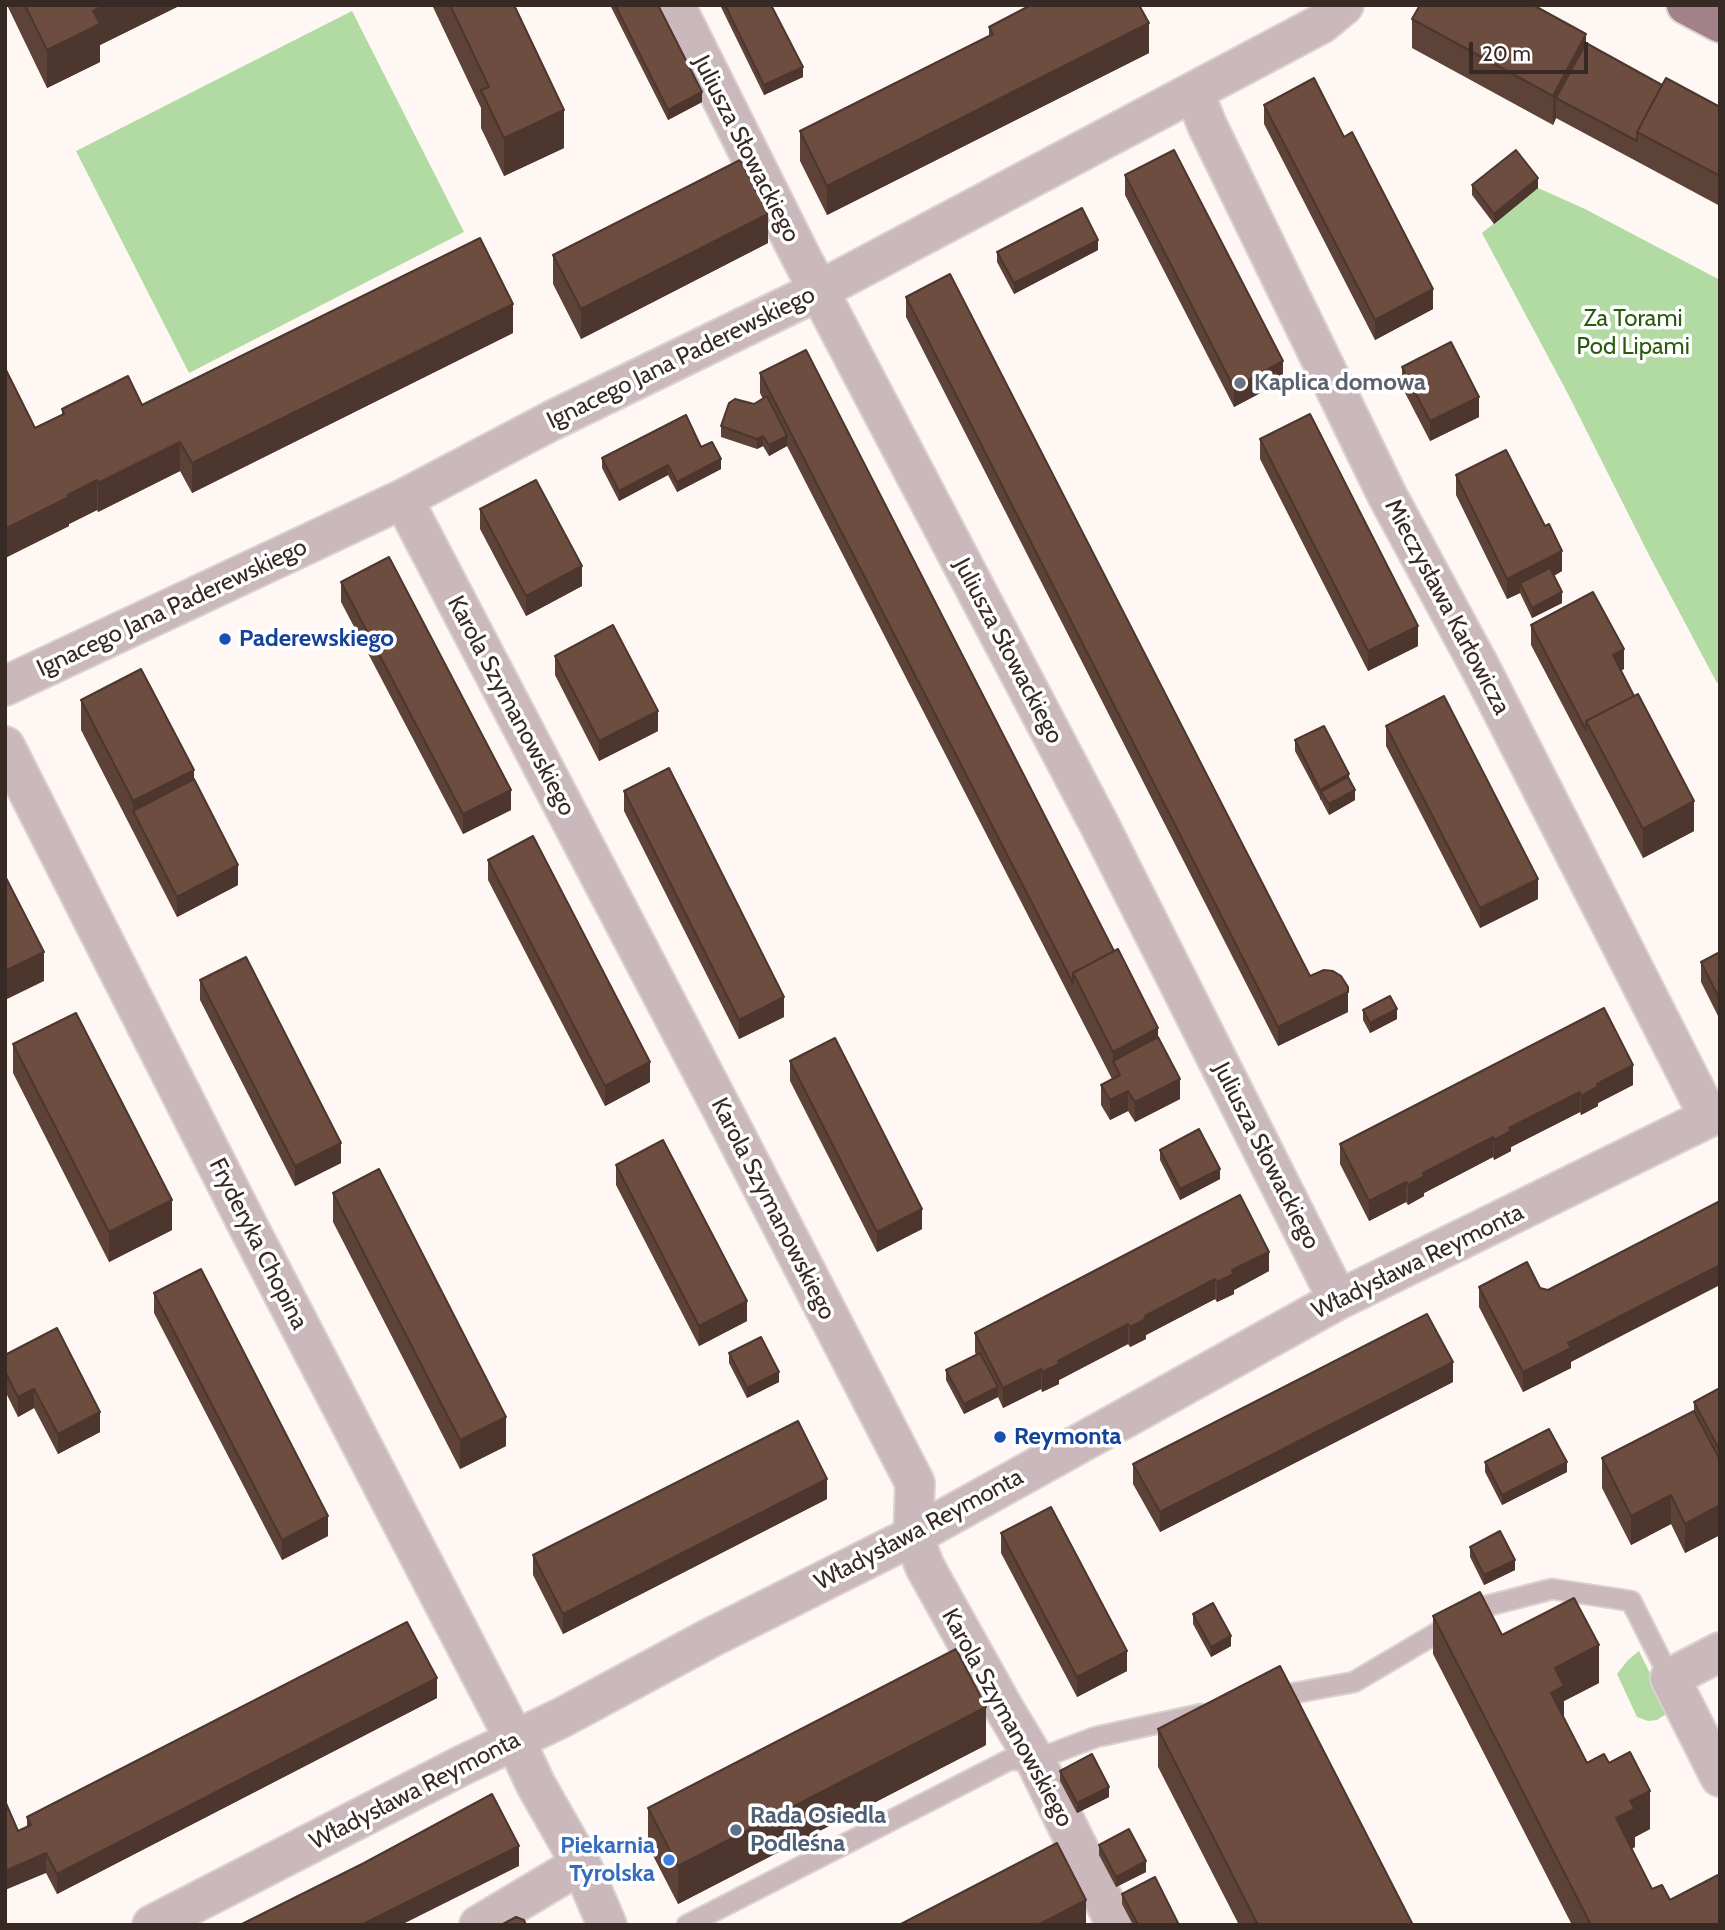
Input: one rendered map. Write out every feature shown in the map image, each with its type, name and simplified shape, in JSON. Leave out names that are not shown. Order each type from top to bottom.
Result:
[{"type":"main road","points":[[1686,5],[1720,23]]},
{"type":"street","name":"Juliusza Słowackiego","points":[[674,5],[818,291],[1094,813],[1338,1300]]},
{"type":"street","name":"Ignacego Jana Paderewskiego","points":[[5,686],[403,499],[551,421],[818,291],[1321,24],[1344,5]]},
{"type":"street","name":"Mieczysława Karłowicza","points":[[1194,92],[1207,125],[1387,495],[1714,1114]]},
{"type":"street","name":"Karola Szymanowskiego","points":[[403,499],[915,1483],[913,1536],[925,1567],[1035,1760],[1116,1925]]},
{"type":"street","name":"Fryderyka Chopina","points":[[5,746],[242,1214],[537,1785],[581,1864],[607,1925]]},
{"type":"street","name":"Władysława Reymonta","points":[[152,1925],[913,1536],[1338,1300],[1714,1114]]},
{"type":"street","points":[[1720,1652],[1670,1678],[1720,1777]]},
{"type":"street","points":[[479,1925],[581,1864]]},
{"type":"lane","points":[[1251,1702],[1354,1682],[1479,1608],[1552,1588],[1631,1601],[1670,1678]]},
{"type":"lane","points":[[687,1925],[1009,1760],[1035,1760],[1096,1737],[1213,1711]]},
{"type":"green space","points":[[352,11],[464,232],[189,373],[76,151]]},
{"type":"green space","name":"Za Torami Pod Lipami","points":[[1538,188],[1585,209],[1720,280],[1720,682],[1717,683],[1651,559],[1567,392],[1482,233]]},
{"type":"green space","points":[[1639,1651],[1669,1712],[1657,1720],[1648,1721],[1637,1717],[1617,1674]]},
{"type":"building","points":[[25,5],[103,5],[93,11],[100,24],[47,50]]},
{"type":"building","points":[[450,5],[514,5],[564,110],[504,138],[481,90],[489,87]]},
{"type":"building","points":[[615,5],[658,5],[702,92],[668,110]]},
{"type":"building","points":[[725,5],[771,5],[803,67],[764,85]]},
{"type":"building","points":[[1031,5],[1139,5],[1149,23],[827,186],[800,131],[993,34],[989,27]]},
{"type":"building","points":[[1420,5],[1533,5],[1586,34],[1553,96],[1412,19]]},
{"type":"building","points":[[1586,43],[1662,85],[1637,132],[1637,141],[1556,98]]},
{"type":"building","points":[[1314,78],[1344,137],[1352,132],[1433,289],[1375,320],[1264,105]]},
{"type":"building","points":[[1666,78],[1720,107],[1720,176],[1637,132]]},
{"type":"building","points":[[1174,150],[1283,361],[1234,388],[1125,175]]},
{"type":"building","points":[[1516,150],[1538,178],[1494,214],[1472,185]]},
{"type":"building","points":[[740,160],[768,214],[581,309],[553,255]]},
{"type":"building","points":[[1082,208],[1098,240],[1014,283],[997,252]]},
{"type":"building","points":[[480,238],[513,304],[192,463],[180,442],[98,483],[97,480],[5,529],[5,368],[35,428],[64,414],[62,409],[128,376],[142,405]]},
{"type":"building","points":[[950,274],[1310,976],[1324,970],[1333,971],[1341,976],[1348,987],[1348,992],[1278,1027],[906,297]]},
{"type":"building","points":[[1451,342],[1479,397],[1430,421],[1402,367]]},
{"type":"building","points":[[806,350],[1114,951],[1073,973],[1073,983],[760,373]]},
{"type":"building","points":[[767,396],[787,436],[769,445],[763,436],[757,439],[721,426],[729,403],[735,399],[754,404]]},
{"type":"building","points":[[1310,414],[1418,626],[1368,651],[1260,439]]},
{"type":"building","points":[[686,415],[701,447],[712,442],[721,459],[677,482],[668,465],[619,491],[602,458]]},
{"type":"building","points":[[1506,450],[1545,526],[1549,524],[1562,551],[1507,579],[1456,475]]},
{"type":"building","points":[[536,480],[582,566],[526,596],[480,509]]},
{"type":"building","points":[[389,557],[511,790],[463,814],[341,582]]},
{"type":"building","points":[[1550,568],[1562,592],[1532,608],[1520,583]]},
{"type":"building","points":[[1593,592],[1624,649],[1613,655],[1634,696],[1586,721],[1586,730],[1531,625]]},
{"type":"building","points":[[613,625],[658,711],[599,741],[555,656]]},
{"type":"building","points":[[141,669],[194,770],[133,801],[81,700]]},
{"type":"building","points":[[1638,694],[1694,801],[1643,829],[1586,721]]},
{"type":"building","points":[[1444,696],[1538,879],[1480,908],[1386,726]]},
{"type":"building","points":[[1324,726],[1349,774],[1320,790],[1295,740]]},
{"type":"building","points":[[669,768],[784,997],[739,1020],[624,791]]},
{"type":"building","points":[[1348,777],[1355,790],[1329,804],[1321,792]]},
{"type":"building","points":[[194,779],[238,865],[177,897],[133,811]]},
{"type":"building","points":[[533,836],[650,1062],[605,1086],[488,860]]},
{"type":"building","points":[[5,876],[44,952],[5,971]]},
{"type":"building","points":[[1118,949],[1158,1028],[1113,1052],[1073,973]]},
{"type":"building","points":[[1720,952],[1720,1000],[1701,962]]},
{"type":"building","points":[[246,957],[341,1143],[295,1166],[200,980]]},
{"type":"building","points":[[1390,996],[1397,1009],[1370,1023],[1363,1010]]},
{"type":"building","points":[[1604,1008],[1633,1065],[1597,1084],[1598,1086],[1581,1096],[1580,1092],[1509,1128],[1511,1131],[1494,1140],[1493,1137],[1423,1173],[1424,1176],[1408,1185],[1406,1182],[1369,1201],[1340,1144]]},
{"type":"building","points":[[76,1013],[172,1200],[109,1232],[13,1044]]},
{"type":"building","points":[[1158,1037],[1180,1079],[1135,1102],[1128,1091],[1110,1100],[1101,1085],[1120,1075],[1113,1061]]},
{"type":"building","points":[[835,1038],[922,1209],[877,1232],[790,1061]]},
{"type":"building","points":[[1199,1129],[1220,1169],[1180,1189],[1160,1150]]},
{"type":"building","points":[[663,1140],[747,1301],[699,1326],[616,1165]]},
{"type":"building","points":[[379,1169],[506,1417],[460,1440],[333,1193]]},
{"type":"building","points":[[1240,1195],[1269,1252],[1232,1270],[1234,1274],[1217,1282],[1215,1279],[1145,1316],[1146,1319],[1130,1327],[1128,1324],[1058,1361],[1059,1364],[1042,1372],[1041,1369],[1003,1388],[975,1333]]},
{"type":"building","points":[[1720,1201],[1720,1265],[1568,1343],[1571,1348],[1523,1372],[1479,1287],[1527,1262],[1540,1288],[1548,1290]]},
{"type":"building","points":[[201,1269],[328,1516],[282,1540],[154,1293]]},
{"type":"building","points":[[1427,1314],[1453,1362],[1160,1512],[1133,1464]]},
{"type":"building","points":[[57,1328],[100,1412],[58,1434],[34,1389],[18,1397],[5,1371],[5,1355]]},
{"type":"building","points":[[761,1337],[779,1372],[747,1388],[729,1353]]},
{"type":"building","points":[[980,1353],[998,1387],[964,1404],[946,1370]]},
{"type":"building","points":[[1720,1388],[1720,1451],[1694,1402]]},
{"type":"building","points":[[1694,1411],[1720,1460],[1720,1505],[1685,1524],[1671,1495],[1631,1516],[1602,1458]]},
{"type":"building","points":[[798,1421],[827,1479],[563,1614],[533,1555]]},
{"type":"building","points":[[1549,1429],[1567,1462],[1502,1495],[1485,1462]]},
{"type":"building","points":[[1051,1507],[1127,1651],[1077,1677],[1001,1533]]},
{"type":"building","points":[[1500,1531],[1515,1560],[1484,1575],[1470,1547]]},
{"type":"building","points":[[1480,1592],[1502,1635],[1574,1598],[1599,1645],[1555,1668],[1564,1686],[1551,1693],[1587,1763],[1604,1754],[1609,1763],[1630,1752],[1650,1791],[1630,1801],[1635,1809],[1616,1818],[1652,1889],[1662,1885],[1670,1900],[1718,1875],[1720,1925],[1591,1925],[1433,1616]]},
{"type":"building","points":[[1213,1603],[1231,1636],[1211,1647],[1193,1614]]},
{"type":"building","points":[[407,1622],[437,1678],[57,1874],[46,1853],[5,1871],[5,1801],[18,1831],[31,1825],[27,1817]]},
{"type":"building","points":[[956,1649],[986,1707],[678,1866],[648,1808]]},
{"type":"building","points":[[1280,1666],[1413,1925],[1258,1925],[1158,1729]]},
{"type":"building","points":[[1092,1754],[1109,1787],[1077,1803],[1060,1771]]},
{"type":"building","points":[[492,1794],[519,1846],[361,1925],[240,1925],[364,1863]]},
{"type":"building","points":[[1129,1829],[1146,1861],[1116,1877],[1099,1845]]},
{"type":"building","points":[[1057,1843],[1086,1900],[1038,1925],[899,1925]]},
{"type":"building","points":[[1155,1877],[1179,1925],[1138,1925],[1122,1894]]},
{"type":"building","points":[[516,1917],[524,1920],[526,1925],[501,1925]]},
{"type":"place","name":"Kaplica domowa","points":[[1240,383]]},
{"type":"place","name":"Paderewskiego","points":[[225,639]]},
{"type":"place","name":"Reymonta","points":[[1000,1437]]},
{"type":"place","name":"Rada Osiedla Podleśna","points":[[736,1830]]},
{"type":"place","name":"Piekarnia Tyrolska","points":[[669,1860]]}]
